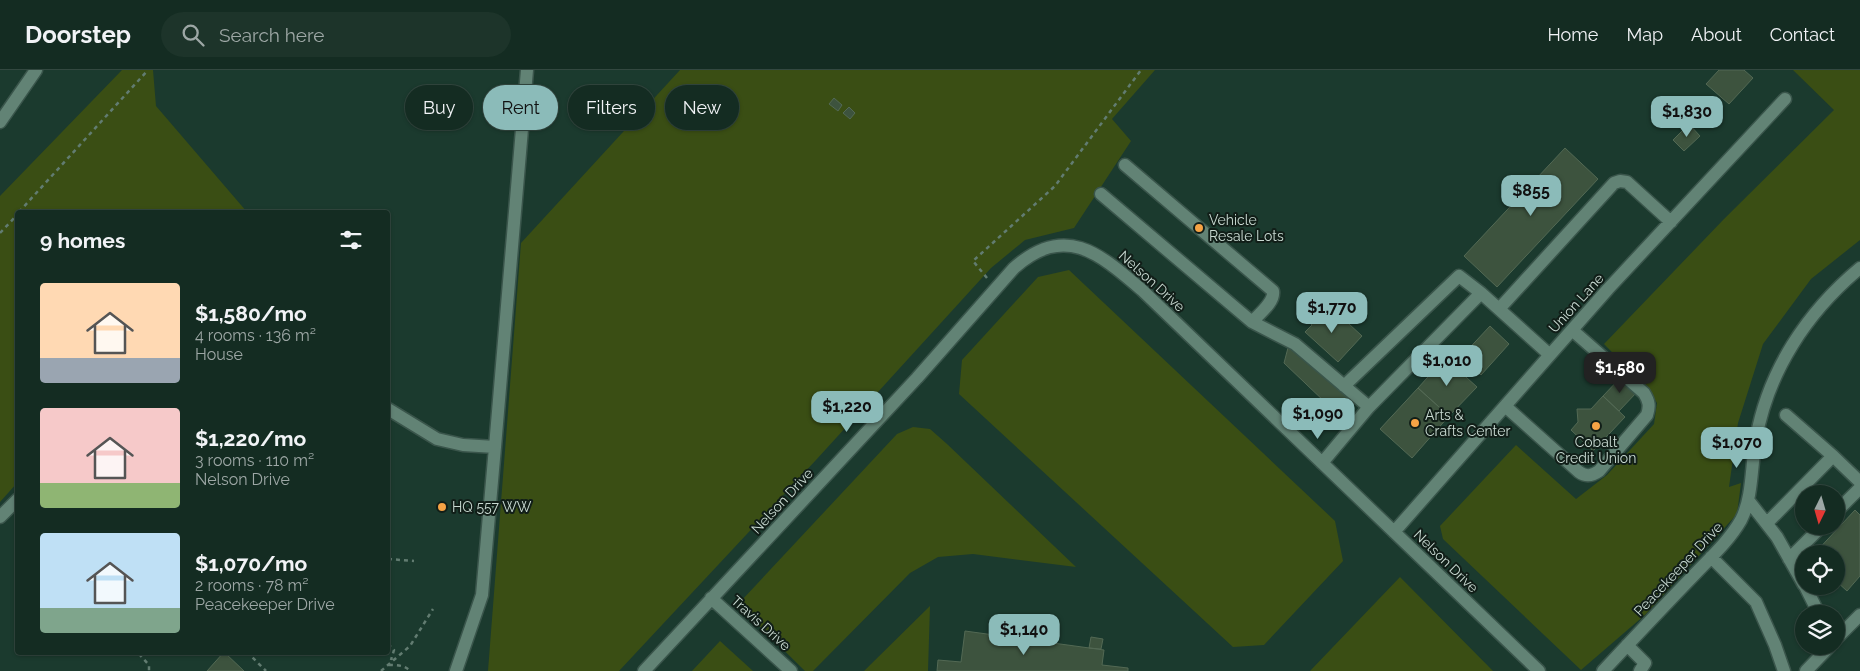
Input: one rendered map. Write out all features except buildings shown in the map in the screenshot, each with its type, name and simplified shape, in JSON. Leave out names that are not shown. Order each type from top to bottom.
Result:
[{"type":"street","points":[[0,122],[36,70]]},
{"type":"street","points":[[456,671],[482,595],[527,70]]},
{"type":"street","name":"Union Lane","points":[[1394,532],[1572,330],[1785,99]]},
{"type":"street","points":[[1125,165],[1273,291],[1274,295],[1271,300],[1252,322]]},
{"type":"street","points":[[1499,309],[1614,183],[1620,181],[1627,182],[1670,222]]},
{"type":"street","points":[[1101,194],[1252,322],[1295,344],[1369,407]]},
{"type":"street","name":"Nelson Drive","points":[[644,671],[917,378],[1014,268],[1026,257],[1041,249],[1055,245],[1073,246],[1102,258],[1142,290],[1539,671]]},
{"type":"street","name":"Peacekeeper Drive","points":[[1603,671],[1733,532],[1745,511],[1757,432],[1767,399],[1781,366],[1806,323],[1829,297],[1860,268]]},
{"type":"street","points":[[1344,386],[1456,277],[1462,277],[1550,355]]},
{"type":"street","points":[[1322,463],[1369,407],[1481,293]]},
{"type":"street","points":[[1505,406],[1578,472],[1589,476],[1599,471],[1647,415],[1649,409],[1648,400],[1644,393],[1572,330]]},
{"type":"street","points":[[390,410],[437,439],[463,445],[495,447]]},
{"type":"street","points":[[1786,414],[1860,482]]},
{"type":"street","points":[[1766,524],[1833,456]]},
{"type":"street","points":[[1845,503],[1860,488]]},
{"type":"street","points":[[1748,500],[1777,537],[1795,570]]},
{"type":"street","points":[[0,517],[15,502]]},
{"type":"street","points":[[1789,559],[1813,535]]},
{"type":"street","points":[[1711,557],[1756,602],[1784,671]]},
{"type":"street","name":"Travis Drive","points":[[711,598],[791,671]]},
{"type":"street","points":[[1845,630],[1860,615]]},
{"type":"street","points":[[1627,645],[1642,667],[1655,671]]},
{"type":"street","points":[[1806,671],[1821,655]]},
{"type":"path","points":[[21,210],[148,70]]},
{"type":"path","points":[[996,289],[973,261],[1055,186],[1142,70]]},
{"type":"path","points":[[0,233],[15,216]]},
{"type":"path","points":[[390,559],[414,561]]},
{"type":"path","points":[[381,671],[410,646],[433,608]]},
{"type":"path","points":[[388,664],[394,650],[390,646]]},
{"type":"path","points":[[140,655],[149,665],[149,671]]},
{"type":"path","points":[[250,655],[266,671]]},
{"type":"path","points":[[388,664],[408,668],[410,671]]},
{"type":"green space","points":[[122,70],[153,70],[156,106],[245,210],[15,210],[15,485],[0,502],[0,196]]},
{"type":"green space","points":[[680,70],[1155,70],[1112,119],[1131,141],[1074,228],[1025,240],[991,268],[816,460],[619,671],[488,671],[521,243],[625,130],[655,130],[655,97],[665,86],[665,130],[739,130],[739,85],[666,85]]},
{"type":"green space","points":[[1793,70],[1860,70],[1860,240],[1811,279],[1763,344],[1738,423],[1729,487],[1741,483],[1737,514],[1646,614],[1581,670],[1443,539],[1440,526],[1516,445],[1576,499],[1607,475],[1654,424],[1657,403],[1649,390],[1604,344],[1724,219],[1834,110]]},
{"type":"green space","points":[[1069,270],[1335,521],[1343,561],[1264,645],[1233,647],[959,394],[962,360],[1038,277]]},
{"type":"green space","points":[[913,427],[930,429],[1076,567],[973,554],[938,557],[910,573],[813,671],[805,671],[740,607],[742,600],[897,434]]},
{"type":"green space","points":[[1400,577],[1493,671],[1310,671]]},
{"type":"green space","points":[[930,606],[928,671],[864,671]]},
{"type":"green space","points":[[720,641],[753,671],[692,671]]},
{"type":"place","name":"Vehicle Resale Lots","points":[[1199,228]]},
{"type":"place","name":"Arts & Crafts Center","points":[[1415,423]]},
{"type":"place","name":"Cobalt Credit Union","points":[[1596,426]]},
{"type":"place","name":"HQ 557 WW","points":[[442,507]]}]
